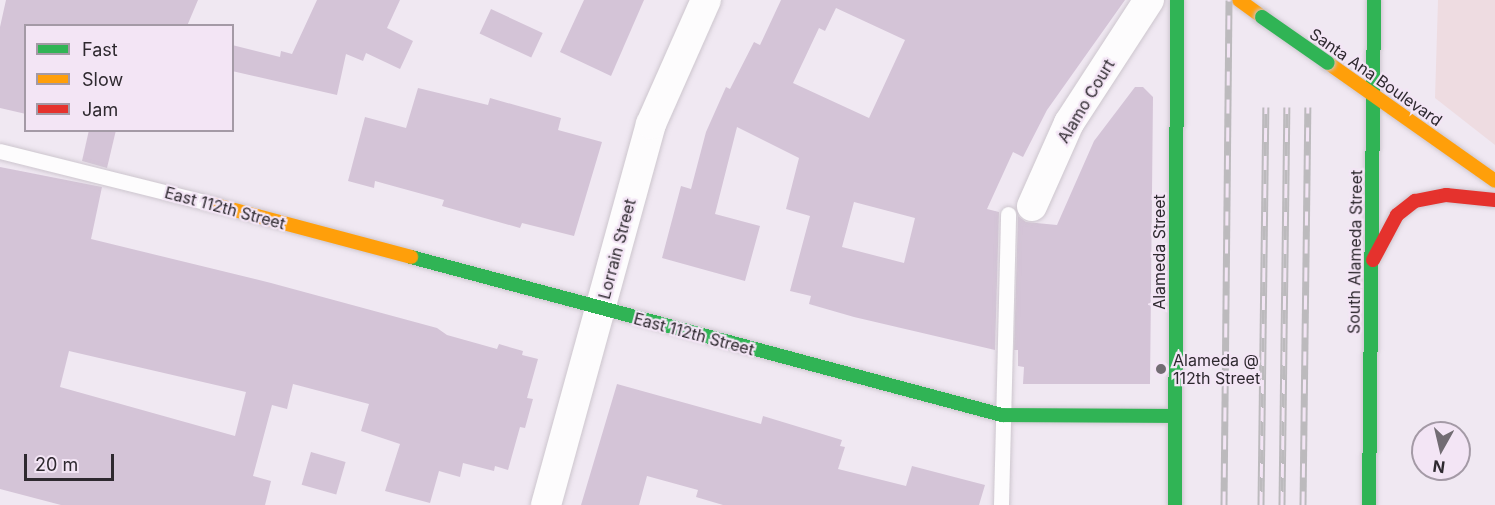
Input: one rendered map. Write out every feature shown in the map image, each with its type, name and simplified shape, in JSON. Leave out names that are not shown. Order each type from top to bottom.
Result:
[{"type":"street","name":"Lorrain Street","points":[[546,505],[651,124],[706,0]]},
{"type":"street","name":"Alamo Court","points":[[1020,210],[1069,123],[1149,0]]},
{"type":"street","name":"Alameda Street","points":[[1175,505],[1177,0]]},
{"type":"street","name":"Santa Ana Boulevard","points":[[1239,0],[1495,181]]},
{"type":"street","name":"South Alameda Street","points":[[1369,505],[1374,0]]},
{"type":"street","points":[[1371,264],[1397,215],[1415,201],[1446,195],[1495,200]]},
{"type":"street","name":"East 112th Street","points":[[216,205],[1002,415],[1175,416]]},
{"type":"lane","name":"East 112th Street","points":[[0,151],[216,205]]},
{"type":"lane","points":[[1001,505],[1002,415],[1020,210]]},
{"type":"shaded area","points":[[1438,0],[1495,0],[1495,145],[1435,98]]},
{"type":"building","points":[[6,0],[198,0],[188,24],[24,24],[24,114],[0,108],[0,27]]},
{"type":"building","points":[[317,0],[400,0],[387,28],[413,41],[400,69],[366,53],[363,61],[346,54],[337,95],[234,71],[234,46],[280,57],[281,51],[292,54]]},
{"type":"building","points":[[584,0],[644,0],[611,76],[560,52]]},
{"type":"building","points":[[781,0],[1125,0],[1047,110],[1023,157],[1013,152],[987,209],[999,212],[995,350],[854,317],[809,304],[811,296],[790,291],[810,216],[786,209],[799,158],[737,127],[715,214],[760,226],[745,281],[662,258],[681,186],[691,189],[706,132],[726,87],[730,89],[754,42],[760,45]],"holes":[[[836,8],[905,40],[869,118],[793,83],[819,28],[825,31]],[[854,202],[915,218],[904,263],[842,247]]]},
{"type":"building","points":[[491,9],[543,33],[531,58],[480,33]]},
{"type":"building","points":[[1135,87],[1143,87],[1153,97],[1150,384],[1023,384],[1024,367],[1018,366],[1018,350],[1014,350],[1018,216],[1026,222],[1057,225],[1094,141]]},
{"type":"building","points":[[418,88],[488,105],[490,98],[561,118],[558,130],[602,142],[574,236],[522,223],[520,228],[442,206],[444,200],[375,181],[374,188],[348,181],[365,117],[406,128]]},
{"type":"building","points":[[89,132],[116,132],[107,168],[82,161]]},
{"type":"building","points":[[0,167],[102,187],[91,239],[271,283],[437,328],[447,335],[497,349],[499,344],[523,351],[522,355],[538,359],[527,398],[533,399],[525,428],[520,427],[508,470],[495,466],[494,471],[463,463],[460,477],[439,471],[430,503],[385,491],[400,444],[361,431],[369,404],[293,384],[287,409],[272,405],[253,476],[271,481],[265,505],[61,505],[0,489]],"holes":[[[69,351],[246,392],[235,436],[60,387]]]},
{"type":"building","points":[[617,384],[761,424],[763,416],[842,440],[840,446],[845,447],[838,469],[906,486],[912,466],[985,485],[979,505],[723,505],[696,497],[698,490],[647,476],[639,505],[581,505]]},
{"type":"building","points":[[311,452],[346,462],[336,495],[302,485]]},
{"type":"railway","points":[[1224,505],[1229,0]]},
{"type":"railway","points":[[1261,505],[1266,107]]},
{"type":"railway","points":[[1282,505],[1287,107]]},
{"type":"railway","points":[[1303,505],[1308,107]]},
{"type":"traffic: fast","points":[[1175,505],[1177,0]]},
{"type":"traffic: fast","points":[[1369,505],[1374,0]]},
{"type":"traffic: fast","points":[[1262,17],[1328,63]]},
{"type":"traffic: fast","points":[[411,257],[1002,415],[1175,416]]},
{"type":"traffic: slow","points":[[1239,0],[1262,17]]},
{"type":"traffic: slow","points":[[1328,63],[1495,181]]},
{"type":"traffic: slow","points":[[216,205],[411,257]]},
{"type":"traffic: jam","points":[[1373,260],[1397,215],[1415,201],[1446,195],[1495,200]]},
{"type":"place","name":"Alameda @ 112th Street","points":[[1161,369]]}]
